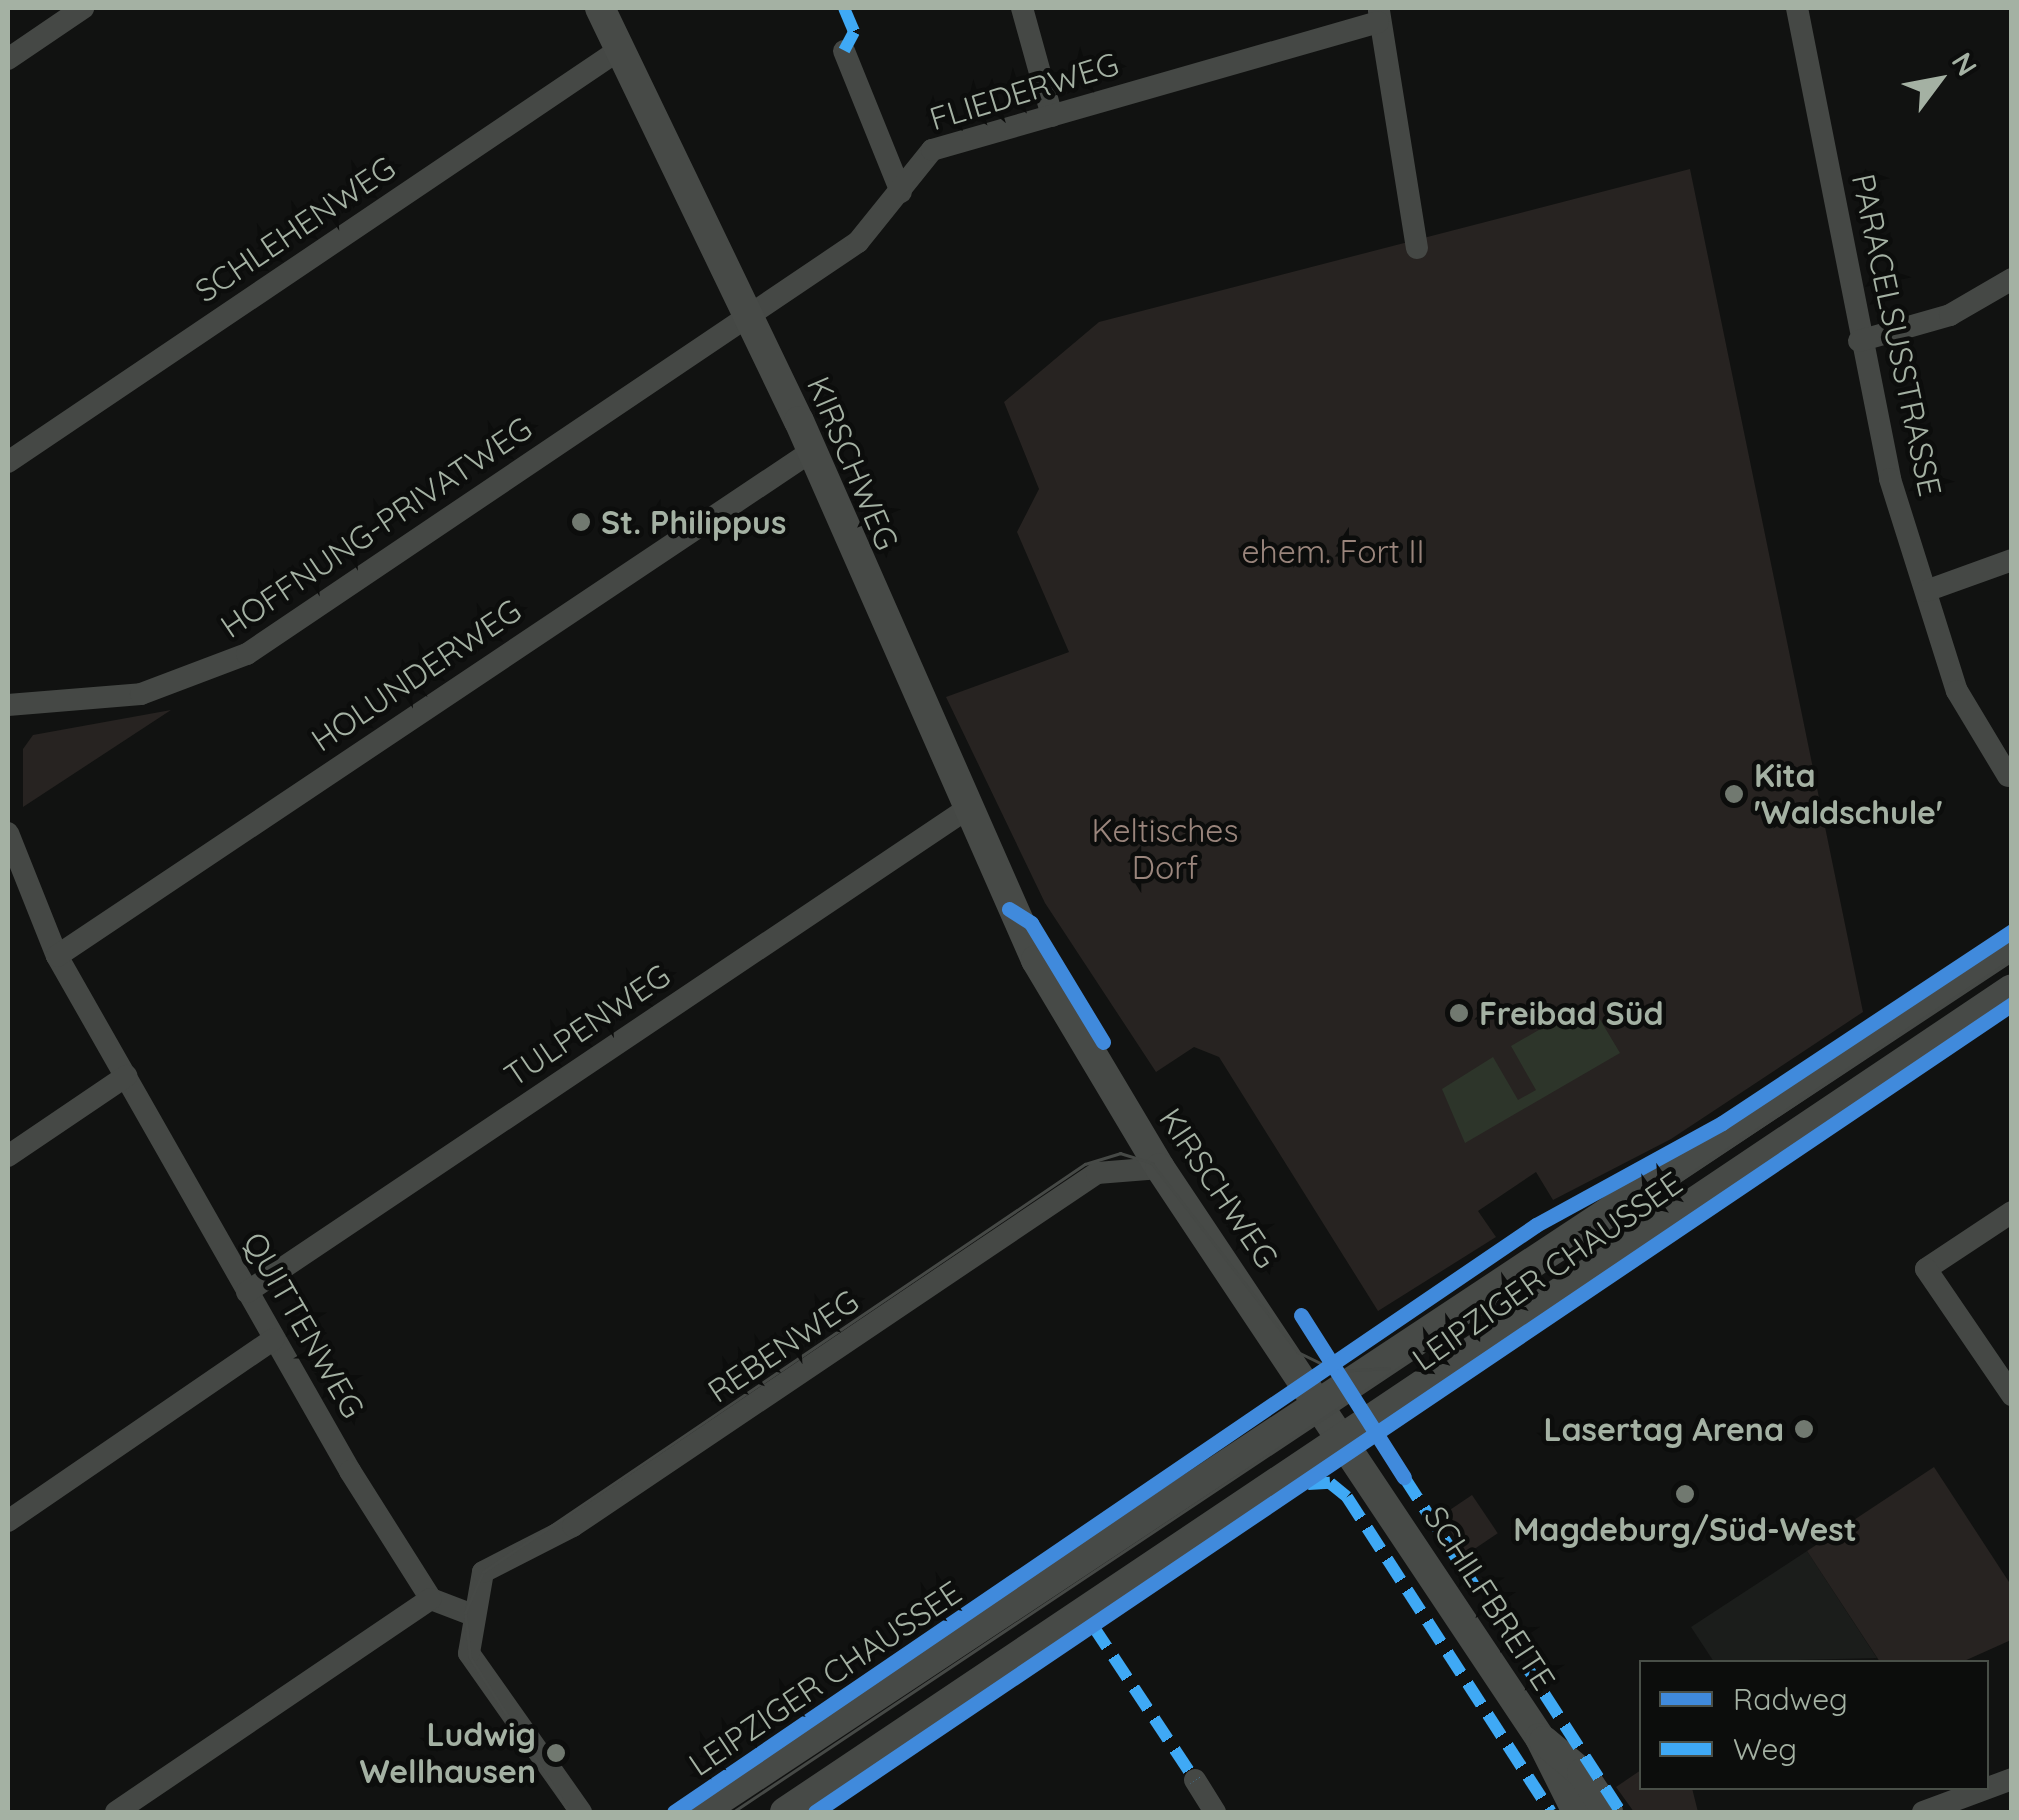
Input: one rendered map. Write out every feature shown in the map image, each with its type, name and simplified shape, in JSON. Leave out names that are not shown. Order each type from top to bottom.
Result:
[{"type":"main road","name":"KIRSCHWEG","points":[[600,8],[812,451],[964,811],[1036,960],[1160,1168],[1317,1397]]},
{"type":"main road","name":"LEIPZIGER CHAUSSEE","points":[[700,1812],[1317,1397],[2012,945]]},
{"type":"main road","name":"LEIPZIGER CHAUSSEE","points":[[785,1812],[1347,1443],[2012,989]]},
{"type":"main road","name":"SCHILFBREITE","points":[[1317,1397],[1540,1738],[1577,1812]]},
{"type":"main road","name":"SCHILFBREITE","points":[[1540,1738],[1582,1773],[1608,1812]]},
{"type":"street","points":[[8,59],[83,8]]},
{"type":"street","points":[[1022,8],[1052,116]]},
{"type":"street","name":"PARACELSUSSTRASSE","points":[[1797,8],[1860,341],[1926,592],[1958,691],[2008,776]]},
{"type":"street","points":[[1378,15],[1417,248]]},
{"type":"street","name":"FLIEDERWEG","points":[[747,317],[868,234],[930,152],[1378,15]]},
{"type":"street","name":"SCHLEHENWEG","points":[[8,462],[619,50]]},
{"type":"street","points":[[844,52],[901,192]]},
{"type":"street","points":[[1860,341],[1950,316],[2012,279]]},
{"type":"street","name":"HOFFNUNG-PRIVATWEG","points":[[8,705],[141,694],[223,667],[747,317]]},
{"type":"street","name":"HOLUNDERWEG","points":[[57,956],[812,451]]},
{"type":"street","points":[[1926,592],[2012,560]]},
{"type":"street","name":"TULPENWEG","points":[[248,1292],[964,811]]},
{"type":"street","name":"QUITTENWEG","points":[[8,833],[57,956],[274,1339],[431,1599]]},
{"type":"street","points":[[8,1156],[126,1076]]},
{"type":"street","name":"REBENWEG","points":[[470,1614],[483,1572],[573,1526],[1097,1173],[1160,1168]]},
{"type":"street","points":[[2012,1212],[1926,1269],[2012,1395]]},
{"type":"street","points":[[8,1521],[274,1339]]},
{"type":"street","points":[[116,1812],[431,1599],[470,1614],[469,1654],[582,1812]]},
{"type":"street","points":[[1196,1780],[1215,1812]]},
{"type":"street","points":[[1923,1812],[1982,1790]]},
{"type":"shaded area","points":[[1589,1001],[1620,1053],[1465,1143],[1442,1089],[1493,1057],[1518,1100],[1536,1090],[1511,1046]]},
{"type":"shaded area","points":[[1807,1551],[1877,1658],[1713,1660],[1691,1627]]},
{"type":"green space","name":"ehem. Fort II","points":[[1690,169],[1863,1012],[1671,1139],[1553,1200],[1536,1172],[1478,1211],[1496,1237],[1378,1311],[1219,1057],[1194,1047],[1156,1072],[1045,903],[946,697],[1069,652],[1017,532],[1039,489],[1004,402],[1099,322]]},
{"type":"green space","points":[[171,710],[23,807],[23,749],[33,735]]},
{"type":"green space","points":[[1934,1467],[2011,1585],[2011,1640],[1966,1660],[1879,1660],[1807,1551]]},
{"type":"green space","points":[[1472,1495],[1498,1533],[1466,1554],[1440,1516]]},
{"type":"green space","points":[[1639,1771],[1639,1790],[1692,1790],[1698,1812],[1634,1812],[1616,1787]]},
{"type":"tram line","points":[[733,1812],[2012,959]]},
{"type":"tram line","points":[[569,1812],[470,1658],[465,1613],[483,1572],[1085,1164],[1120,1153],[1152,1163],[1298,1352],[1337,1371],[1389,1368]]},
{"type":"marked path","points":[[844,8],[854,32],[844,51]]},
{"type":"marked path","points":[[1404,1477],[1621,1812]]},
{"type":"marked path","points":[[1308,1484],[1330,1483],[1347,1497],[1551,1812]]},
{"type":"marked path","points":[[1093,1626],[1195,1780]]},
{"type":"cycle path","points":[[1009,909],[1031,923],[1103,1042]]},
{"type":"cycle path","points":[[674,1812],[1536,1225],[1722,1123],[2012,931]]},
{"type":"cycle path","points":[[815,1812],[2012,1004]]},
{"type":"cycle path","points":[[1301,1315],[1404,1477]]},
{"type":"place","name":"St. Philippus","points":[[581,522]]},
{"type":"place","name":"Kita 'Waldschule'","points":[[1734,794]]},
{"type":"place","name":"Freibad Süd","points":[[1459,1013]]},
{"type":"place","name":"Lasertag Arena","points":[[1804,1429]]},
{"type":"place","name":"Magdeburg/Süd-West","points":[[1685,1494]]},
{"type":"place","name":"Ludwig Wellhausen","points":[[556,1753]]},
{"type":"park label","name":"Keltisches Dorf","points":[[1165,850]]}]
